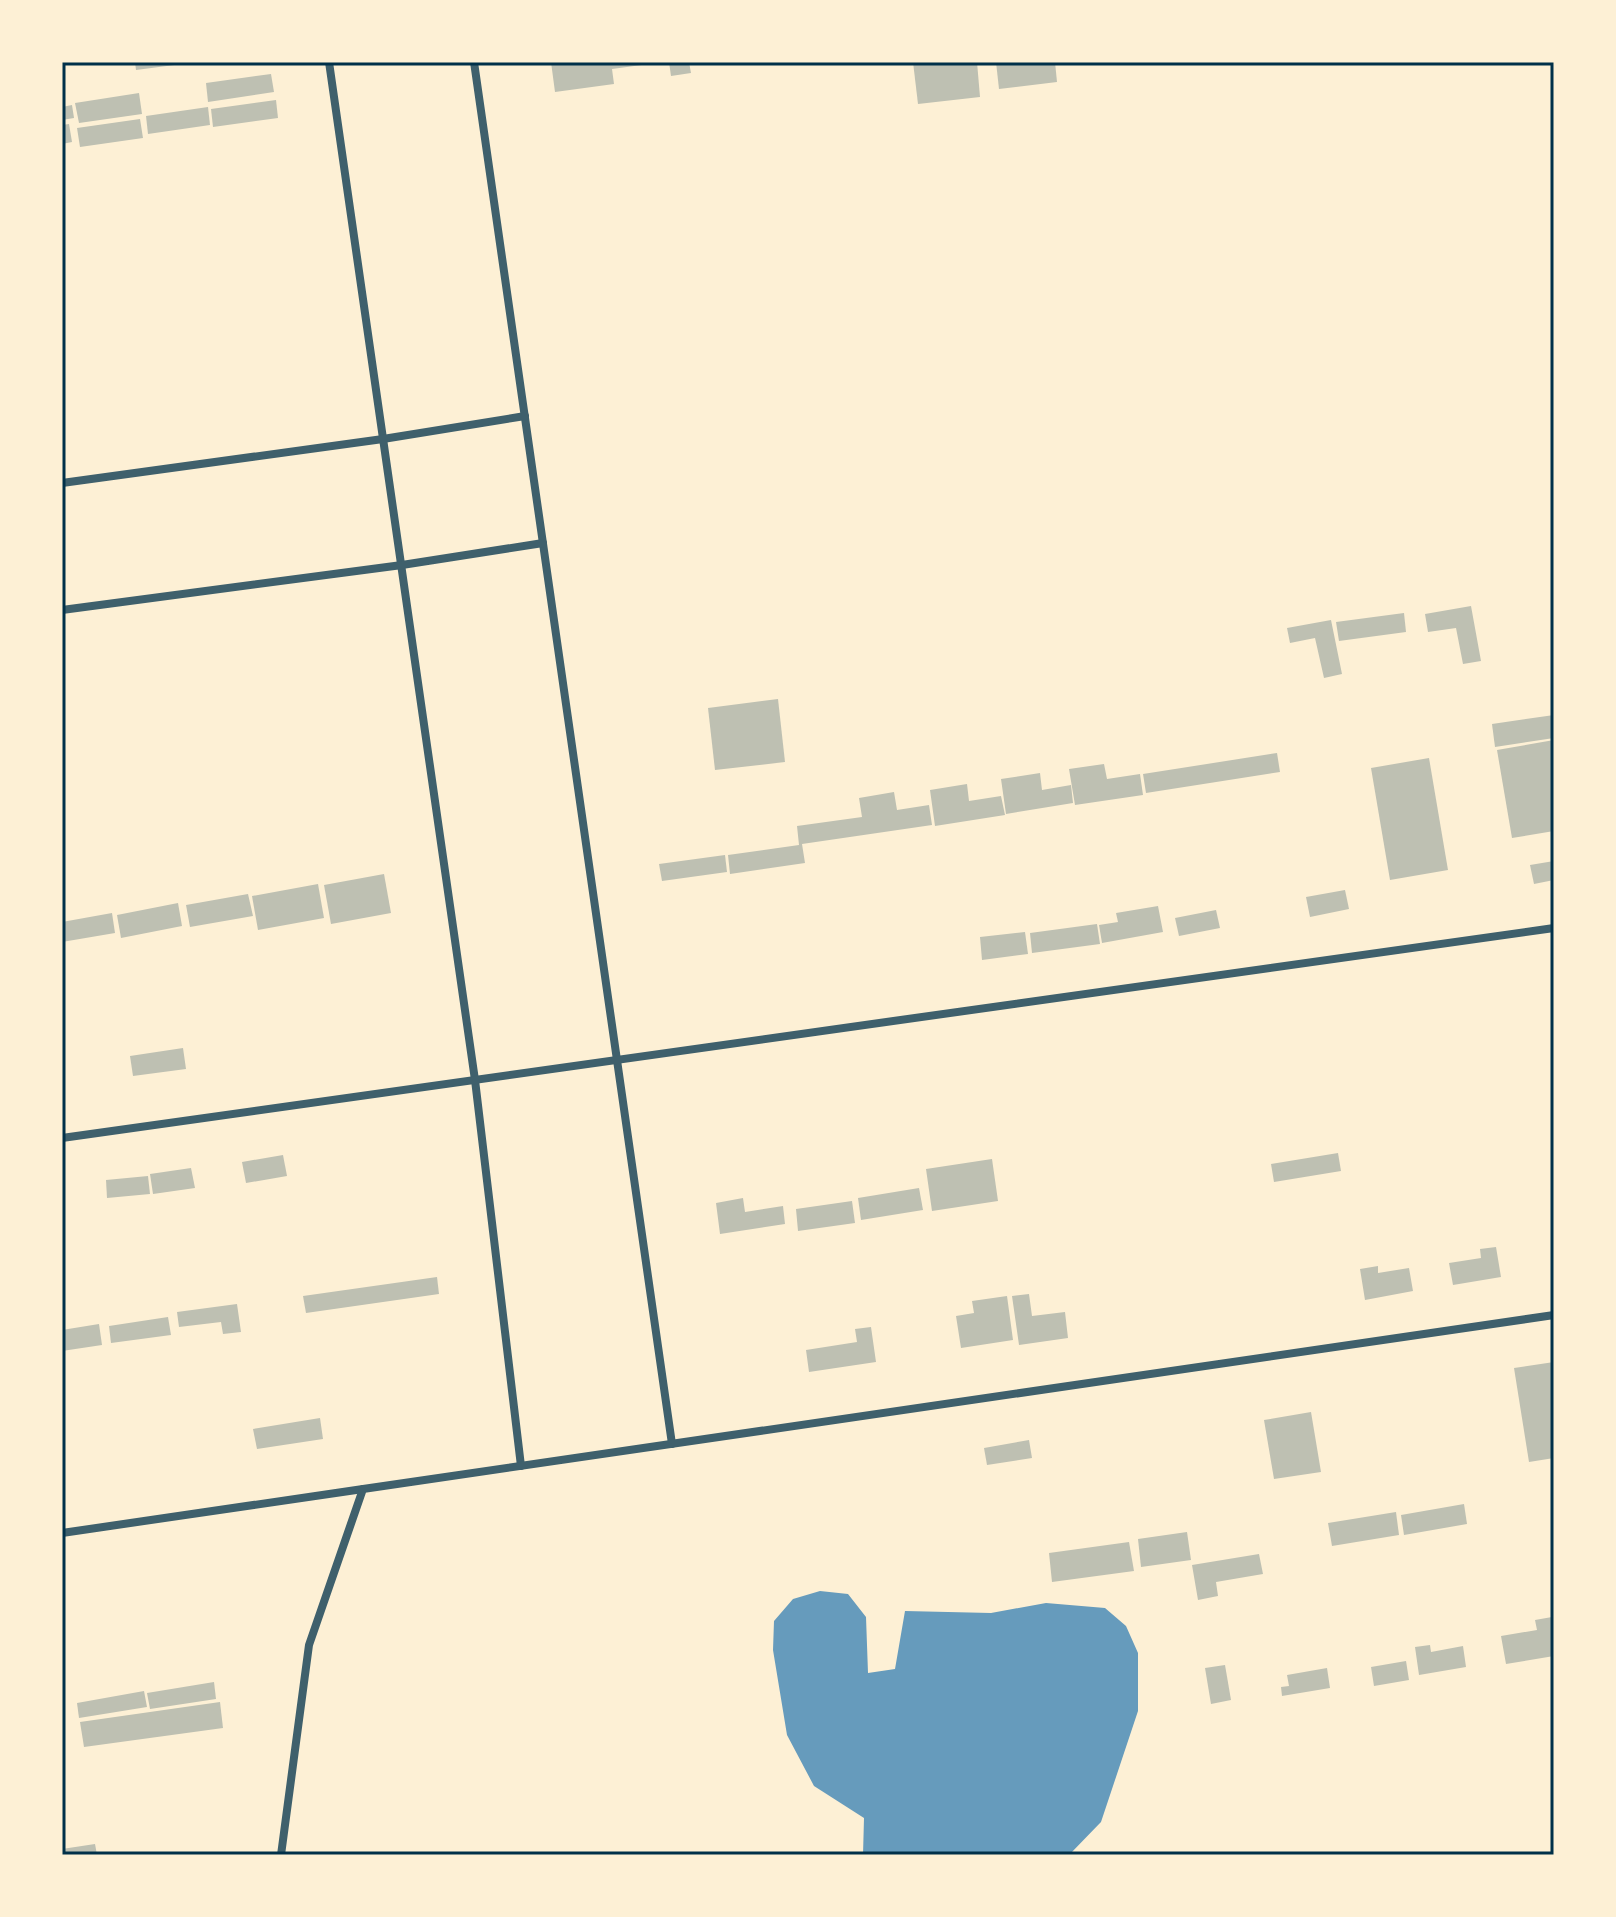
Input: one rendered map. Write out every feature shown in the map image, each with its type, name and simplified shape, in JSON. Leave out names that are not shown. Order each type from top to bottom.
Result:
[{"type":"street","points":[[329,62],[475,1080],[521,1466]]},
{"type":"street","points":[[474,62],[672,1444]]},
{"type":"street","points":[[62,483],[383,439],[525,416]]},
{"type":"street","points":[[62,610],[543,543]]},
{"type":"street","points":[[62,1138],[1554,928]]},
{"type":"street","points":[[62,1533],[1554,1315]]},
{"type":"street","points":[[281,1855],[309,1645],[363,1489]]},
{"type":"water","points":[[820,1591],[848,1594],[866,1617],[868,1673],[895,1669],[905,1611],[991,1613],[1046,1603],[1105,1608],[1126,1626],[1138,1653],[1138,1711],[1101,1822],[1069,1855],[863,1855],[864,1818],[814,1786],[787,1735],[773,1650],[774,1621],[793,1599]]},
{"type":"building","points":[[135,62],[182,62],[182,64],[136,70]]},
{"type":"building","points":[[551,62],[649,64],[612,69],[614,84],[555,92]]},
{"type":"building","points":[[669,62],[689,62],[691,73],[671,76]]},
{"type":"building","points":[[913,62],[977,62],[980,97],[918,104]]},
{"type":"building","points":[[996,62],[1055,62],[1057,82],[999,89]]},
{"type":"building","points":[[271,74],[274,92],[208,102],[206,83]]},
{"type":"building","points":[[139,93],[142,114],[79,123],[75,103]]},
{"type":"building","points":[[276,100],[278,118],[213,127],[211,109]]},
{"type":"building","points":[[72,105],[74,118],[62,120],[62,107]]},
{"type":"building","points":[[208,107],[210,125],[148,134],[146,116]]},
{"type":"building","points":[[140,119],[143,138],[80,147],[77,128]]},
{"type":"building","points":[[69,124],[72,142],[62,144],[62,125]]},
{"type":"building","points":[[1471,606],[1481,661],[1463,664],[1456,628],[1428,632],[1425,614]]},
{"type":"building","points":[[1404,613],[1406,632],[1339,641],[1336,622]]},
{"type":"building","points":[[1331,620],[1342,674],[1324,678],[1315,638],[1290,643],[1287,628]]},
{"type":"building","points":[[778,699],[785,762],[715,770],[708,708]]},
{"type":"building","points":[[1554,715],[1554,738],[1495,747],[1492,724]]},
{"type":"building","points":[[1554,740],[1554,831],[1512,838],[1497,750]]},
{"type":"building","points":[[1277,753],[1280,772],[1146,793],[1143,774]]},
{"type":"building","points":[[1429,758],[1448,870],[1390,880],[1371,768]]},
{"type":"building","points":[[1104,764],[1107,779],[1140,774],[1143,795],[1075,805],[1069,769]]},
{"type":"building","points":[[1040,773],[1042,790],[1071,785],[1073,803],[1006,814],[1001,779]]},
{"type":"building","points":[[967,784],[969,801],[1001,796],[1005,815],[935,826],[930,790]]},
{"type":"building","points":[[894,792],[897,810],[929,805],[932,825],[802,844],[805,863],[730,874],[728,855],[799,845],[797,826],[862,817],[859,798]]},
{"type":"building","points":[[725,855],[727,872],[662,881],[659,864]]},
{"type":"building","points":[[1554,861],[1554,880],[1534,884],[1530,865]]},
{"type":"building","points":[[384,874],[391,913],[331,924],[324,885]]},
{"type":"building","points":[[318,884],[324,918],[258,930],[252,896]]},
{"type":"building","points":[[1345,890],[1349,909],[1310,917],[1306,897]]},
{"type":"building","points":[[248,894],[253,916],[190,927],[186,905]]},
{"type":"building","points":[[178,903],[182,926],[121,938],[117,915]]},
{"type":"building","points":[[1158,906],[1163,932],[1102,943],[1099,925],[1118,922],[1116,913]]},
{"type":"building","points":[[1216,910],[1220,928],[1179,936],[1175,918]]},
{"type":"building","points":[[112,913],[115,933],[62,942],[62,922]]},
{"type":"building","points":[[1097,924],[1100,944],[1032,953],[1030,933]]},
{"type":"building","points":[[1025,932],[1028,954],[982,960],[980,937]]},
{"type":"building","points":[[183,1048],[186,1069],[133,1076],[130,1056]]},
{"type":"building","points":[[1338,1153],[1341,1171],[1274,1182],[1271,1164]]},
{"type":"building","points":[[283,1155],[287,1176],[246,1183],[242,1162]]},
{"type":"building","points":[[992,1159],[998,1201],[932,1211],[926,1169]]},
{"type":"building","points":[[191,1168],[195,1188],[153,1194],[150,1174]]},
{"type":"building","points":[[148,1176],[150,1194],[107,1198],[106,1180]]},
{"type":"building","points":[[919,1188],[923,1210],[861,1220],[858,1198]]},
{"type":"building","points":[[743,1198],[745,1212],[783,1206],[785,1224],[720,1234],[716,1203]]},
{"type":"building","points":[[852,1201],[855,1223],[798,1231],[796,1209]]},
{"type":"building","points":[[1496,1247],[1501,1277],[1453,1285],[1449,1263],[1481,1258],[1480,1249]]},
{"type":"building","points":[[1378,1266],[1378,1273],[1409,1268],[1413,1291],[1365,1300],[1360,1269]]},
{"type":"building","points":[[437,1277],[439,1294],[306,1313],[303,1296]]},
{"type":"building","points":[[1029,1294],[1032,1316],[1065,1312],[1068,1338],[1019,1345],[1012,1296]]},
{"type":"building","points":[[1007,1296],[1013,1340],[961,1348],[956,1316],[974,1313],[972,1301]]},
{"type":"building","points":[[237,1304],[241,1332],[223,1334],[221,1322],[179,1327],[177,1312]]},
{"type":"building","points":[[168,1317],[171,1335],[111,1343],[109,1326]]},
{"type":"building","points":[[99,1324],[102,1345],[62,1351],[62,1330]]},
{"type":"building","points":[[871,1327],[876,1362],[809,1372],[806,1350],[857,1342],[855,1329]]},
{"type":"building","points":[[1554,1362],[1554,1458],[1529,1462],[1514,1368]]},
{"type":"building","points":[[1311,1412],[1321,1472],[1274,1479],[1264,1420]]},
{"type":"building","points":[[320,1418],[323,1439],[257,1449],[253,1429]]},
{"type":"building","points":[[1029,1440],[1032,1458],[987,1465],[984,1448]]},
{"type":"building","points":[[1464,1504],[1467,1524],[1404,1535],[1401,1515]]},
{"type":"building","points":[[1396,1512],[1399,1535],[1332,1546],[1328,1523]]},
{"type":"building","points":[[1187,1532],[1191,1560],[1141,1567],[1138,1539]]},
{"type":"building","points":[[1129,1542],[1134,1571],[1052,1582],[1049,1553]]},
{"type":"building","points":[[1259,1554],[1263,1574],[1216,1582],[1218,1596],[1198,1600],[1192,1565]]},
{"type":"building","points":[[1552,1617],[1554,1656],[1506,1664],[1501,1636],[1537,1630],[1535,1620]]},
{"type":"building","points":[[1430,1645],[1431,1652],[1463,1646],[1466,1667],[1419,1675],[1415,1647]]},
{"type":"building","points":[[1406,1661],[1409,1680],[1374,1686],[1371,1667]]},
{"type":"building","points":[[1225,1665],[1231,1700],[1211,1704],[1205,1668]]},
{"type":"building","points":[[1327,1668],[1330,1688],[1282,1696],[1281,1687],[1289,1686],[1287,1675]]},
{"type":"building","points":[[214,1682],[216,1699],[150,1709],[147,1693]]},
{"type":"building","points":[[144,1691],[147,1707],[79,1718],[77,1703]]},
{"type":"building","points":[[220,1702],[223,1728],[84,1747],[80,1722]]},
{"type":"building","points":[[95,1844],[97,1855],[62,1855],[62,1849]]}]
